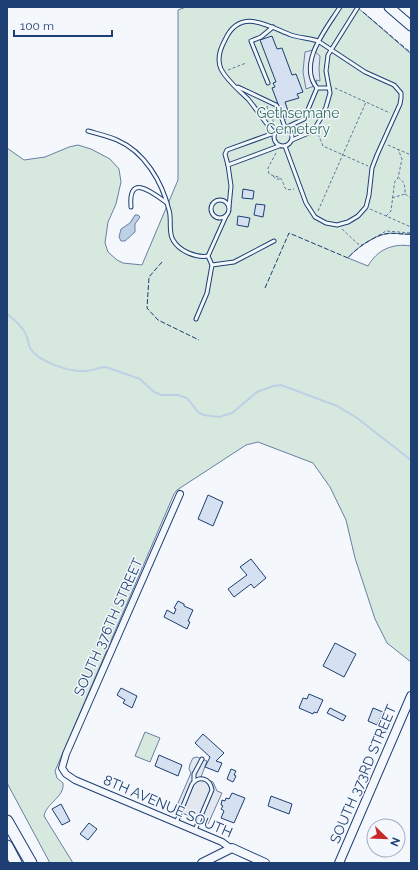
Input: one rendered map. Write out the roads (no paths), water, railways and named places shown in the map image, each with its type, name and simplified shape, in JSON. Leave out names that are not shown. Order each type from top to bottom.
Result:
[{"type":"highway","points":[[7,821],[31,863]]},
{"type":"highway","points":[[7,846],[16,863]]},
{"type":"main road","points":[[389,7],[411,26]]},
{"type":"street","name":"SOUTH 376TH STREET","points":[[62,770],[66,754],[180,494]]},
{"type":"street","name":"SOUTH 373RD STREET","points":[[339,863],[411,696]]},
{"type":"street","name":"8TH AVENUE SOUTH","points":[[62,770],[67,776],[75,780],[222,842],[230,848],[263,863]]},
{"type":"street","points":[[202,863],[230,848]]},
{"type":"lane","points":[[317,88],[312,80],[310,69],[312,57],[318,41],[340,7]]},
{"type":"lane","points":[[228,165],[279,146],[285,146],[292,140],[309,134],[315,128],[330,94],[326,65],[331,50],[358,7]]},
{"type":"lane","points":[[279,146],[274,139],[274,133],[256,109],[224,74],[220,63],[220,50],[226,37],[235,27],[250,21],[258,21],[300,38],[309,38],[318,41],[364,72],[394,85],[401,93],[401,98],[395,115],[372,168],[366,207],[358,216],[348,222],[337,225],[326,223],[315,217],[306,203],[285,146]]},
{"type":"lane","points":[[268,83],[251,41],[261,37],[273,27]]},
{"type":"lane","points":[[235,86],[276,105],[279,109],[285,128],[290,132],[292,140]]},
{"type":"lane","points":[[317,88],[329,88]]},
{"type":"lane","points":[[196,319],[207,293],[212,265],[208,256],[229,212],[232,186],[225,154],[227,150],[274,133],[279,129],[285,128],[304,119],[317,88]]},
{"type":"lane","points":[[88,131],[117,140],[139,156],[158,180],[171,218],[172,236],[174,242],[180,248],[194,255],[202,257],[208,256]]},
{"type":"lane","points":[[131,207],[131,195],[136,188],[139,187],[146,189],[167,203]]},
{"type":"lane","points":[[226,216],[219,218],[215,217],[211,211],[211,206],[216,201],[221,200],[227,203],[229,207]]},
{"type":"lane","points":[[212,265],[231,263],[274,241]]},
{"type":"lane","points":[[176,823],[194,781],[194,774],[202,759]]},
{"type":"lane","points":[[194,781],[201,779],[207,780],[212,790],[195,831]]},
{"type":"water","points":[[135,215],[140,217],[135,224],[135,232],[125,241],[121,241],[119,237],[121,229],[130,223]]},
{"type":"waterway","points":[[7,314],[22,328],[30,348],[34,353],[47,362],[63,368],[88,371],[106,367],[140,379],[154,392],[162,395],[178,395],[187,398],[198,412],[204,415],[219,417],[232,413],[257,392],[273,386],[281,385],[337,406],[357,418],[411,460]]},
{"type":"park label","name":"Gethsemane Cemetery","points":[[298,122]]}]
